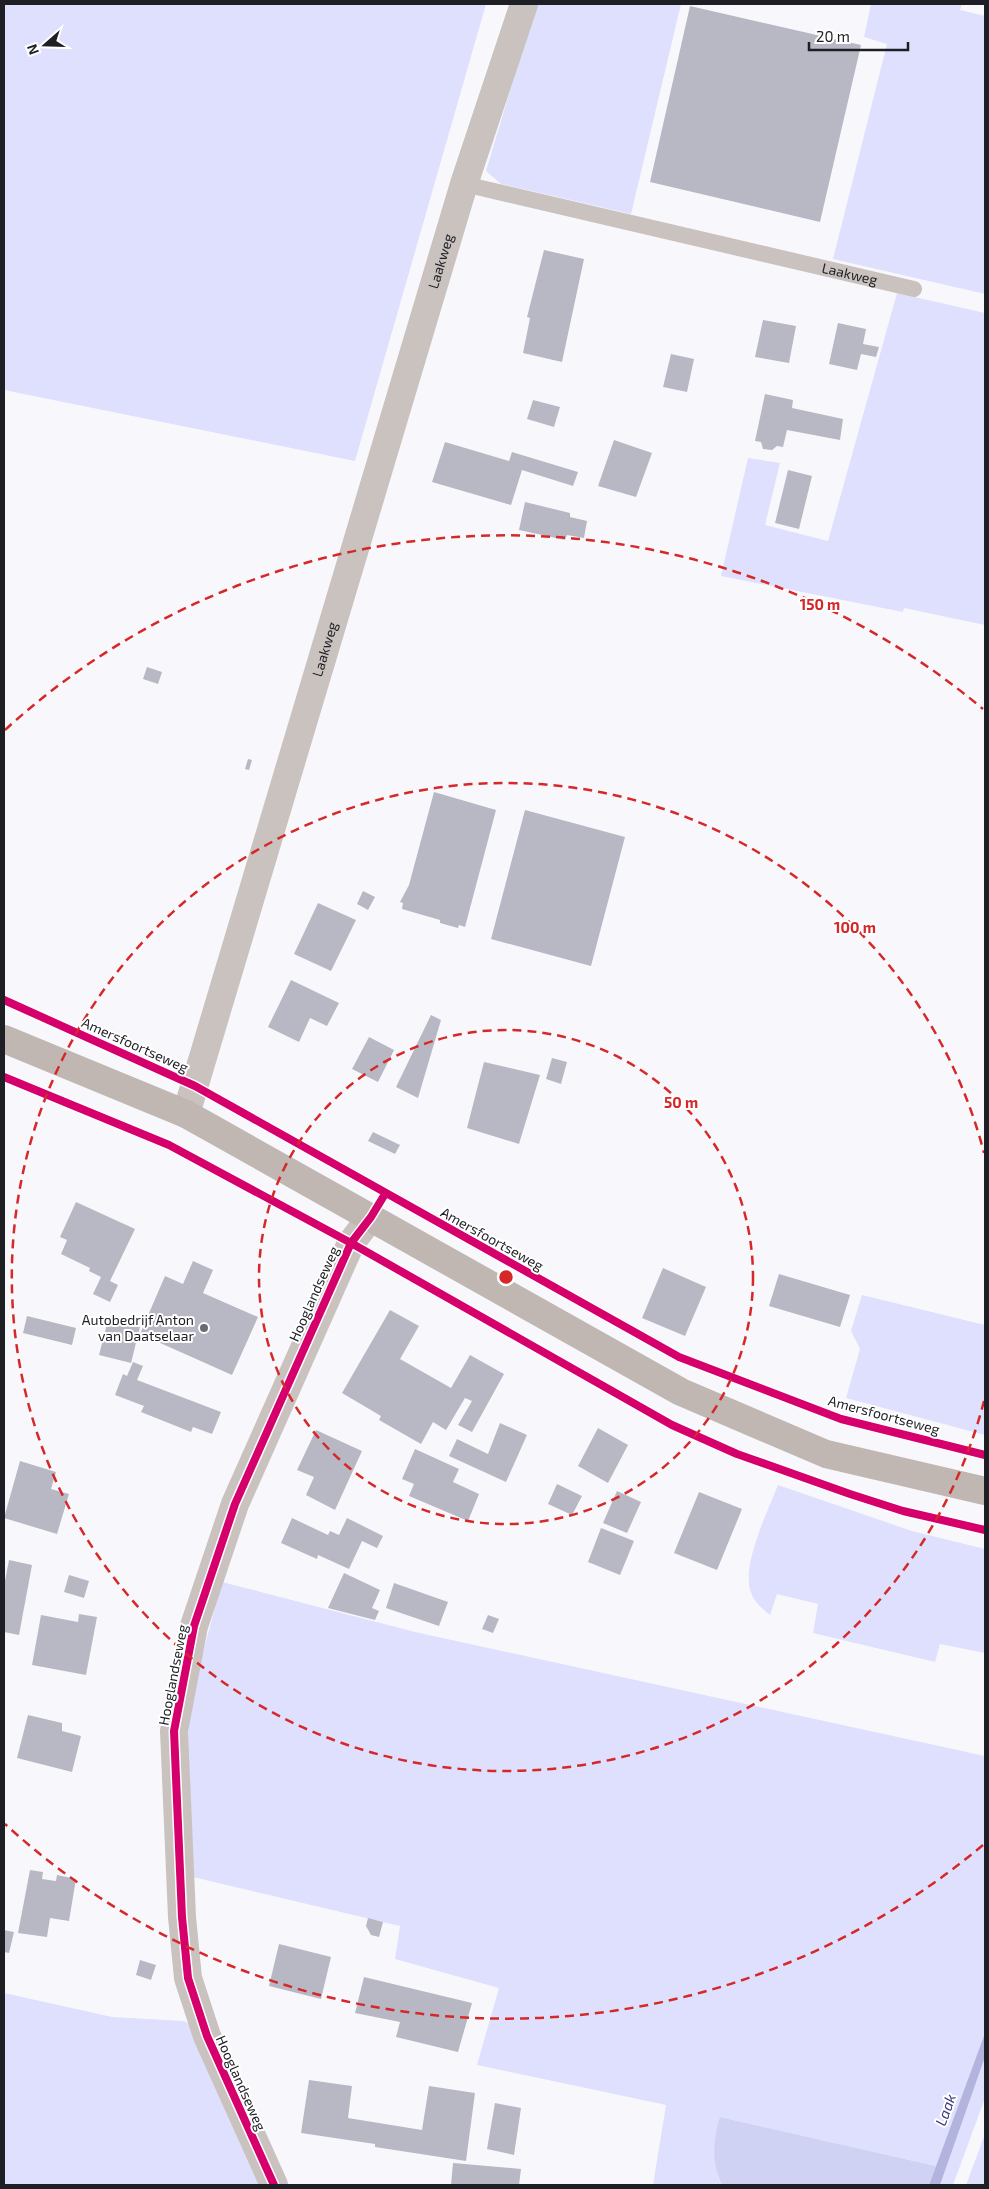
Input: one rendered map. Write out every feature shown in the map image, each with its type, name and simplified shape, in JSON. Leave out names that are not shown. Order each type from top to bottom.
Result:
[{"type":"main road","points":[[4,1039],[186,1114],[681,1392],[826,1454],[985,1491]]},
{"type":"street","name":"Laakweg","points":[[186,1114],[464,184],[524,4]]},
{"type":"street","name":"Hooglandseweg","points":[[274,2185],[207,2036],[188,1978],[182,1917],[174,1731],[194,1626],[235,1504],[351,1243],[371,1217]]},
{"type":"lane","name":"Laakweg","points":[[464,184],[914,289]]},
{"type":"shaded area","points":[[4,4],[486,4],[355,461],[4,390]]},
{"type":"shaded area","points":[[536,4],[681,4],[631,214],[501,184],[486,171]]},
{"type":"shaded area","points":[[871,4],[962,4],[960,10],[985,16],[985,294],[833,259],[887,44],[864,37]]},
{"type":"shaded area","points":[[897,293],[985,313],[985,625],[904,608],[903,612],[721,576],[748,458],[780,463],[765,525],[828,541]]},
{"type":"shaded area","points":[[862,1295],[985,1325],[985,1435],[846,1398],[860,1349],[851,1331]]},
{"type":"shaded area","points":[[778,1485],[912,1531],[985,1549],[985,1653],[940,1644],[935,1662],[813,1633],[818,1604],[777,1594],[770,1615],[753,1598],[749,1584],[749,1570],[756,1540]]},
{"type":"shaded area","points":[[222,1582],[415,1632],[985,1756],[985,2033],[936,2166],[720,2117],[718,2176],[722,2185],[653,2185],[666,2105],[477,2065],[499,1988],[395,1959],[400,1926],[193,1877],[188,1738],[191,1696]]},
{"type":"shaded area","points":[[4,1993],[112,2017],[184,2021],[189,2024],[261,2185],[4,2185]]},
{"type":"shaded area","points":[[985,2033],[985,2057],[940,2185],[929,2185]]},
{"type":"shaded area","points":[[985,2057],[985,2098],[953,2185],[940,2185]]},
{"type":"shaded area","points":[[720,2117],[936,2166],[929,2185],[722,2185],[716,2168],[714,2151]]},
{"type":"shaded area","points":[[985,2134],[985,2185],[966,2185]]},
{"type":"building","points":[[690,6],[861,45],[820,222],[650,182]]},
{"type":"building","points":[[544,250],[584,259],[562,362],[523,353],[530,318],[527,317]]},
{"type":"building","points":[[763,320],[796,326],[789,363],[755,357]]},
{"type":"building","points":[[838,323],[866,329],[863,344],[879,347],[876,357],[861,354],[857,370],[829,364]]},
{"type":"building","points":[[671,354],[694,359],[687,392],[663,387]]},
{"type":"building","points":[[765,394],[793,400],[792,408],[843,419],[840,440],[787,430],[783,447],[777,446],[772,450],[763,449],[761,442],[755,441]]},
{"type":"building","points":[[533,400],[560,407],[554,427],[527,419]]},
{"type":"building","points":[[614,440],[652,453],[636,497],[598,486]]},
{"type":"building","points":[[445,442],[509,461],[512,452],[578,472],[573,486],[522,470],[511,505],[432,482]]},
{"type":"building","points":[[788,470],[812,476],[799,529],[775,523]]},
{"type":"building","points":[[525,502],[570,513],[570,517],[587,521],[584,538],[567,535],[565,540],[519,530]]},
{"type":"building","points":[[147,667],[162,672],[158,684],[143,679]]},
{"type":"building","points":[[248,759],[252,760],[249,770],[245,769]]},
{"type":"building","points":[[434,792],[496,810],[465,927],[459,925],[458,928],[440,923],[440,920],[402,909],[403,903],[400,902],[409,885]]},
{"type":"building","points":[[525,810],[625,837],[591,966],[491,939]]},
{"type":"building","points":[[363,891],[375,897],[368,910],[357,904]]},
{"type":"building","points":[[318,903],[356,920],[331,971],[294,954]]},
{"type":"building","points":[[291,980],[339,1003],[327,1026],[310,1018],[299,1042],[268,1027]]},
{"type":"building","points":[[431,1015],[441,1020],[418,1098],[396,1087]]},
{"type":"building","points":[[369,1037],[394,1050],[378,1082],[352,1069]]},
{"type":"building","points":[[552,1058],[567,1062],[561,1084],[546,1079]]},
{"type":"building","points":[[484,1062],[540,1075],[519,1144],[467,1128]]},
{"type":"building","points":[[373,1132],[400,1145],[395,1154],[368,1141]]},
{"type":"building","points":[[76,1202],[135,1229],[110,1281],[118,1285],[110,1302],[93,1294],[101,1277],[89,1271],[90,1268],[61,1254],[67,1240],[60,1237]]},
{"type":"building","points":[[193,1261],[213,1270],[203,1293],[258,1317],[232,1375],[140,1334],[165,1276],[183,1284]]},
{"type":"building","points":[[663,1268],[706,1287],[685,1336],[642,1318]]},
{"type":"building","points":[[779,1274],[850,1295],[840,1327],[769,1306]]},
{"type":"building","points":[[390,1310],[419,1326],[400,1359],[451,1388],[470,1355],[504,1374],[472,1432],[458,1425],[472,1401],[465,1398],[446,1430],[433,1422],[421,1444],[379,1420],[381,1416],[342,1393]]},
{"type":"building","points":[[27,1316],[76,1328],[72,1345],[23,1333]]},
{"type":"building","points":[[108,1320],[140,1327],[131,1363],[99,1355]]},
{"type":"building","points":[[133,1362],[143,1366],[137,1380],[221,1412],[212,1434],[193,1427],[191,1432],[141,1412],[144,1406],[115,1395],[123,1374],[127,1376]]},
{"type":"building","points":[[500,1423],[527,1435],[506,1482],[449,1456],[457,1439],[488,1454]]},
{"type":"building","points":[[598,1428],[628,1445],[608,1483],[578,1466]]},
{"type":"building","points":[[316,1430],[362,1451],[335,1510],[306,1495],[314,1477],[297,1470]]},
{"type":"building","points":[[415,1449],[459,1469],[453,1482],[479,1494],[468,1521],[409,1496],[414,1484],[402,1479]]},
{"type":"building","points":[[20,1461],[56,1472],[51,1489],[69,1494],[57,1534],[4,1518]]},
{"type":"building","points":[[557,1484],[582,1496],[572,1515],[548,1504]]},
{"type":"building","points":[[617,1491],[641,1502],[627,1533],[603,1523]]},
{"type":"building","points":[[699,1492],[742,1509],[717,1570],[674,1553]]},
{"type":"building","points":[[292,1518],[328,1535],[330,1531],[339,1535],[347,1518],[383,1536],[377,1548],[362,1541],[349,1569],[318,1555],[317,1559],[281,1543]]},
{"type":"building","points":[[601,1528],[634,1541],[620,1575],[588,1562]]},
{"type":"building","points":[[9,1560],[32,1565],[19,1635],[4,1632],[4,1586]]},
{"type":"building","points":[[344,1573],[380,1590],[372,1608],[379,1611],[375,1620],[328,1608]]},
{"type":"building","points":[[69,1575],[89,1581],[84,1598],[64,1592]]},
{"type":"building","points":[[394,1583],[448,1602],[439,1626],[386,1608]]},
{"type":"building","points":[[79,1614],[97,1617],[86,1675],[32,1665],[41,1615],[78,1622]]},
{"type":"building","points":[[488,1615],[499,1619],[493,1633],[482,1629]]},
{"type":"building","points":[[28,1715],[62,1723],[62,1731],[81,1736],[72,1772],[17,1758]]},
{"type":"building","points":[[30,1870],[43,1872],[42,1879],[56,1881],[57,1875],[76,1879],[69,1921],[50,1918],[47,1937],[18,1933]]},
{"type":"building","points":[[368,1918],[383,1922],[379,1937],[371,1935],[366,1926]]},
{"type":"building","points":[[4,1930],[14,1932],[9,1953],[4,1952]]},
{"type":"building","points":[[279,1944],[331,1957],[321,1999],[269,1986]]},
{"type":"building","points":[[140,1960],[156,1965],[151,1980],[136,1975]]},
{"type":"building","points":[[364,1977],[472,2003],[458,2052],[396,2037],[400,2022],[355,2013]]},
{"type":"building","points":[[309,2080],[352,2086],[348,2118],[422,2130],[429,2086],[475,2093],[466,2161],[375,2147],[375,2144],[301,2133]]},
{"type":"building","points":[[495,2103],[521,2108],[514,2155],[487,2149]]},
{"type":"building","points":[[453,2163],[521,2169],[519,2185],[451,2185]]},
{"type":"cycle path","name":"Amersfoortseweg","points":[[4,1000],[195,1086],[679,1357],[841,1419],[985,1455]]},
{"type":"cycle path","points":[[4,1077],[169,1145],[351,1243],[672,1425],[737,1454],[850,1494],[903,1511],[985,1530]]},
{"type":"cycle path","points":[[274,2185],[207,2036],[188,1978],[182,1917],[174,1731],[194,1626],[235,1504],[351,1243],[371,1217],[385,1194]]},
{"type":"place","name":"Autobedrijf Anton van Daatselaar","points":[[204,1328]]},
{"type":"water label","name":"Laak","points":[[946,2110]]}]
